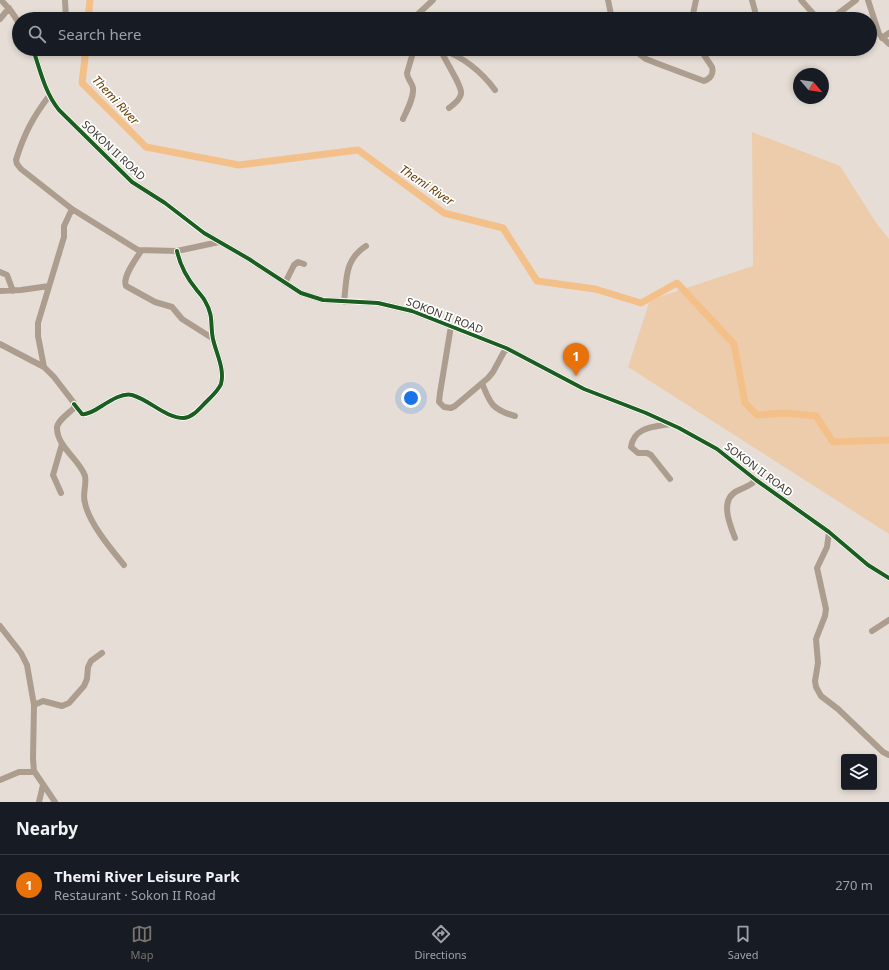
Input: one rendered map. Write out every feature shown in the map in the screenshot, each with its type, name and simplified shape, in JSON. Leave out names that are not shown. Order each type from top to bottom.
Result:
[{"type":"street","points":[[2,0],[12,12]]},
{"type":"street","points":[[65,0],[66,12]]},
{"type":"street","points":[[420,12],[433,0]]},
{"type":"street","points":[[608,0],[611,12]]},
{"type":"street","points":[[693,12],[696,0]]},
{"type":"street","points":[[752,0],[755,11]]},
{"type":"street","points":[[801,0],[812,12]]},
{"type":"street","points":[[840,12],[856,0]]},
{"type":"street","points":[[867,0],[871,12]]},
{"type":"street","points":[[0,19],[9,8]]},
{"type":"street","points":[[877,29],[882,38],[889,44]]},
{"type":"street","points":[[882,38],[889,33]]},
{"type":"street","name":"SOKON II ROAD","points":[[35,56],[49,96],[59,110],[132,182],[218,242],[249,259],[301,293],[314,299],[390,305],[412,311],[506,348],[574,385],[670,424],[717,448],[756,480],[829,532],[868,565],[889,578]]},
{"type":"street","points":[[403,119],[413,92],[407,73],[412,56]]},
{"type":"street","points":[[443,56],[461,88],[460,98],[449,108]]},
{"type":"street","points":[[456,56],[484,76],[495,90]]},
{"type":"street","points":[[642,56],[656,63],[704,80],[708,79],[713,71],[705,56]]},
{"type":"street","points":[[49,96],[37,111],[27,128],[16,160],[21,169],[72,209],[141,251],[177,251],[218,242]]},
{"type":"street","points":[[44,367],[38,329],[64,237],[64,226],[72,209]]},
{"type":"street","points":[[344,302],[349,265],[353,256],[366,246]]},
{"type":"street","points":[[141,251],[126,277],[126,286],[155,302],[172,307],[182,319],[212,338]]},
{"type":"street","points":[[0,344],[44,367],[58,382],[82,414],[87,414],[123,395],[130,395],[140,398],[171,416],[185,418],[191,416],[213,395],[221,385],[222,371],[212,338],[212,322],[208,307],[186,274],[180,263],[177,251]]},
{"type":"street","points":[[285,283],[294,265],[298,262],[304,264]]},
{"type":"street","points":[[0,272],[7,275],[13,291]]},
{"type":"street","points":[[0,291],[13,291],[49,286]]},
{"type":"street","points":[[451,326],[439,402],[441,406],[447,409],[451,408],[493,372],[506,348]]},
{"type":"street","points":[[482,383],[488,398],[495,408],[515,416]]},
{"type":"street","points":[[74,404],[74,408],[57,427],[62,444],[85,476],[84,500],[88,511],[106,542],[124,565]]},
{"type":"street","points":[[670,424],[649,427],[640,431],[635,436],[631,447],[638,453],[646,452],[651,455],[670,479]]},
{"type":"street","points":[[61,493],[53,475],[62,444]]},
{"type":"street","points":[[735,538],[727,511],[729,500],[734,493],[747,488],[756,480]]},
{"type":"street","points":[[829,532],[827,548],[817,568],[826,609],[816,639],[818,663],[815,681],[816,687],[821,696],[838,709],[883,752],[889,754]]},
{"type":"street","points":[[872,631],[889,620]]},
{"type":"street","points":[[0,626],[16,644],[25,660],[29,672],[34,705],[34,772],[55,802]]},
{"type":"street","points":[[34,705],[43,701],[62,706],[69,703],[84,686],[87,679],[88,667],[91,661],[102,653]]},
{"type":"street","points":[[0,780],[19,772],[34,772]]},
{"type":"street","points":[[39,802],[43,785]]},
{"type":"shaded area","points":[[752,132],[840,166],[877,224],[889,239],[889,534],[628,367],[650,300],[753,266]]},
{"type":"waterway","name":"Themi River","points":[[89,12],[90,0]]},
{"type":"waterway","name":"Themi River","points":[[85,56],[82,83],[146,147],[239,165],[358,150],[444,213],[503,228],[537,281],[595,289],[641,303],[677,283],[734,344],[745,403],[757,415],[784,413],[816,416],[833,442],[889,440]]},
{"type":"cycle path","points":[[35,56],[46,89],[59,110],[132,182],[165,203],[204,233],[249,259],[301,293],[323,300],[378,303],[412,311],[506,348],[584,389],[646,413],[679,428],[717,449],[756,480],[829,532],[868,565],[889,578]]},
{"type":"cycle path","points":[[74,404],[82,414],[87,414],[119,397],[132,395],[139,397],[170,415],[184,418],[196,412],[218,389],[221,384],[222,373],[212,334],[210,311],[184,271],[177,251]]},
{"type":"place","name":"Themi River Leisure Park","points":[[576,376]]}]
